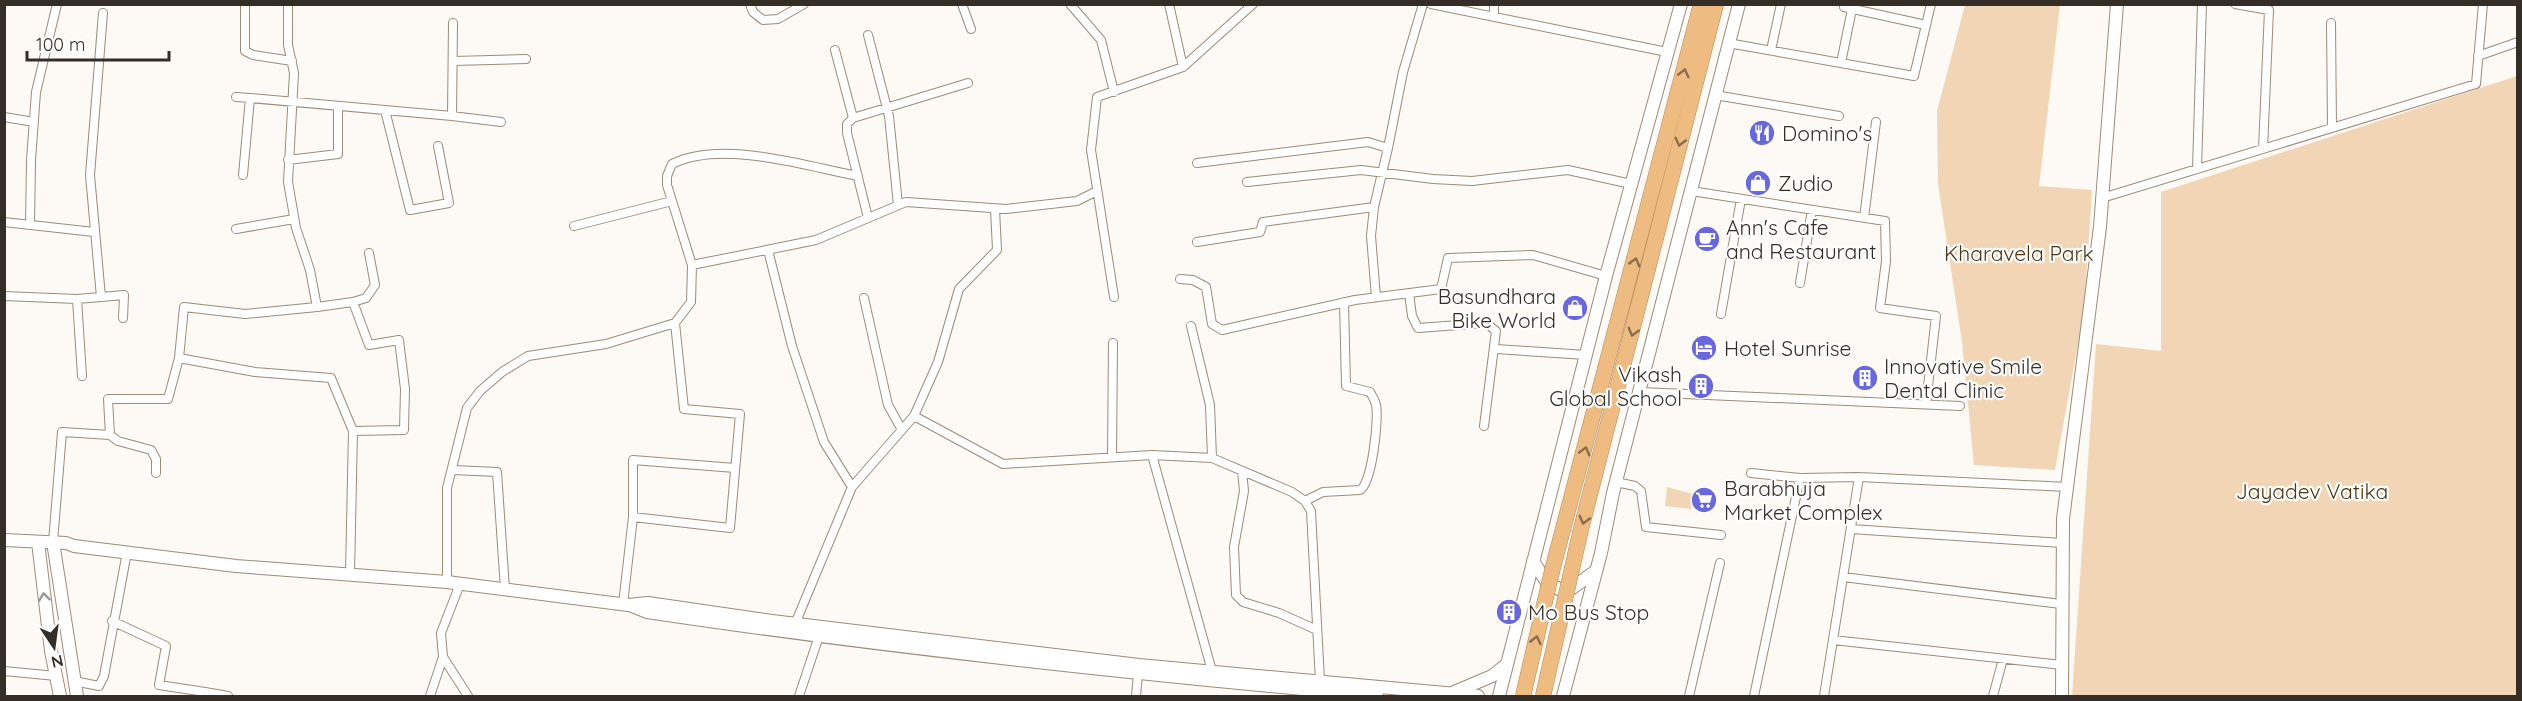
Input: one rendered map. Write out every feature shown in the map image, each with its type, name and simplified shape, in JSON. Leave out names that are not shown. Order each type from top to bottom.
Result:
[{"type":"highway","points":[[1523,696],[1552,571],[1701,4]]},
{"type":"highway","points":[[1543,696],[1581,530],[1716,4]]},
{"type":"street","points":[[30,225],[36,92],[57,4]]},
{"type":"street","points":[[245,4],[245,51],[253,55],[292,60]]},
{"type":"street","points":[[288,4],[288,45],[292,60],[293,102],[288,183],[294,219],[317,307]]},
{"type":"street","points":[[750,4],[753,12],[763,20],[778,20],[804,4]]},
{"type":"street","points":[[962,4],[971,28]]},
{"type":"street","points":[[1070,4],[1101,40],[1114,92]]},
{"type":"street","points":[[1169,4],[1183,67]]},
{"type":"street","points":[[1114,297],[1090,150],[1097,97],[1183,67],[1254,4]]},
{"type":"street","points":[[1376,297],[1371,236],[1374,207],[1403,72],[1423,4]]},
{"type":"street","points":[[1431,4],[1668,52]]},
{"type":"street","points":[[1494,4],[1494,17]]},
{"type":"street","points":[[1499,696],[1606,276],[1681,4]]},
{"type":"street","points":[[1563,696],[1739,4]]},
{"type":"street","points":[[1771,50],[1781,4]]},
{"type":"street","points":[[1728,43],[1914,75],[1931,4]]},
{"type":"street","points":[[2062,696],[2062,543],[2067,487],[2093,298],[2118,4]]},
{"type":"street","points":[[2197,169],[2202,4]]},
{"type":"street","points":[[2235,4],[2269,10],[2263,149]]},
{"type":"street","points":[[2102,198],[2476,84],[2483,4]]},
{"type":"street","points":[[1841,63],[1849,7],[1926,26]]},
{"type":"street","points":[[101,297],[90,175],[103,13]]},
{"type":"street","points":[[452,116],[453,23]]},
{"type":"street","points":[[2331,23],[2332,128]]},
{"type":"street","points":[[868,35],[886,108],[898,205]]},
{"type":"street","points":[[2478,56],[2517,42]]},
{"type":"street","points":[[835,50],[853,118]]},
{"type":"street","points":[[453,61],[526,59]]},
{"type":"street","points":[[868,218],[847,133],[847,124],[853,118],[968,83]]},
{"type":"street","points":[[1715,95],[1839,116]]},
{"type":"street","points":[[236,97],[501,122]]},
{"type":"street","points":[[243,175],[250,98]]},
{"type":"street","points":[[288,160],[338,154],[338,106]]},
{"type":"street","points":[[385,110],[410,210],[449,203],[438,146]]},
{"type":"street","points":[[4,117],[34,122]]},
{"type":"street","points":[[1864,218],[1875,122]]},
{"type":"street","points":[[1197,163],[1368,142],[1388,148]]},
{"type":"street","points":[[447,582],[447,488],[467,408],[480,391],[502,372],[528,356],[606,344],[675,323],[690,302],[692,265],[672,201],[667,176],[672,164],[720,153],[739,153],[858,177]]},
{"type":"street","points":[[1247,182],[1361,170],[1433,179],[1472,180],[1568,170],[1631,184]]},
{"type":"street","points":[[692,265],[816,240],[906,201],[995,209],[1077,201],[1098,191]]},
{"type":"street","points":[[1691,191],[1885,221],[1886,261],[1880,308],[1936,316],[1926,404]]},
{"type":"street","points":[[1721,314],[1741,199]]},
{"type":"street","points":[[574,226],[672,201]]},
{"type":"street","points":[[1197,242],[1260,232],[1263,222],[1374,207]]},
{"type":"street","points":[[795,624],[852,486],[914,416],[938,362],[959,289],[997,250],[995,209]]},
{"type":"street","points":[[1800,283],[1812,210]]},
{"type":"street","points":[[236,229],[294,219]]},
{"type":"street","points":[[4,222],[94,232]]},
{"type":"street","points":[[768,250],[792,346],[824,442],[852,486]]},
{"type":"street","points":[[110,435],[108,399],[168,399],[179,358],[184,307],[245,314],[353,302],[366,298],[375,285],[369,253]]},
{"type":"street","points":[[1180,279],[1193,280],[1206,287],[1212,324],[1222,330],[1344,302],[1441,289],[1448,258],[1533,255],[1606,276]]},
{"type":"street","points":[[1409,293],[1412,316],[1418,328],[1486,323],[1496,331],[1496,349],[1484,426]]},
{"type":"street","points":[[4,296],[77,299],[124,295],[123,318]]},
{"type":"street","points":[[864,298],[888,405],[902,430]]},
{"type":"street","points":[[77,299],[82,376]]},
{"type":"street","points":[[353,302],[369,345],[399,339],[405,389],[404,430],[353,431]]},
{"type":"street","points":[[1305,501],[1323,492],[1360,490],[1367,483],[1376,430],[1377,406],[1370,392],[1346,386],[1344,302]]},
{"type":"street","points":[[633,517],[730,528],[740,414],[684,409],[675,323]]},
{"type":"street","points":[[1191,326],[1210,405],[1212,458]]},
{"type":"street","points":[[1112,457],[1113,343]]},
{"type":"street","points":[[1496,349],[1586,355]]},
{"type":"street","points":[[179,358],[255,372],[331,378],[353,431],[350,574]]},
{"type":"street","points":[[1640,392],[1960,406]]},
{"type":"street","points":[[914,416],[1003,464],[1152,455],[1212,458],[1292,492],[1305,501],[1311,511],[1320,681]]},
{"type":"street","points":[[77,696],[54,545],[62,432],[110,435],[123,443],[152,450],[156,459],[156,473]]},
{"type":"street","points":[[1152,455],[1212,672]]},
{"type":"street","points":[[626,604],[633,517],[633,460],[735,468]]},
{"type":"street","points":[[453,470],[497,472],[505,590]]},
{"type":"street","points":[[1242,471],[1244,491],[1234,547],[1236,595],[1243,602],[1279,613],[1317,630]]},
{"type":"street","points":[[1751,473],[1800,478],[1859,477],[2067,487]]},
{"type":"street","points":[[1824,696],[1859,477]]},
{"type":"street","points":[[1754,696],[1800,478]]},
{"type":"street","points":[[1616,482],[1635,486],[1641,491],[1646,527],[1721,536]]},
{"type":"street","points":[[1851,529],[2062,543]]},
{"type":"street","points":[[4,540],[38,545]]},
{"type":"street","points":[[38,545],[60,696]]},
{"type":"street","points":[[4,548],[38,545],[74,546],[236,566],[447,582],[626,604],[648,603],[795,624],[873,638],[1138,674],[1478,696]]},
{"type":"street","points":[[99,696],[99,686],[104,676],[112,621],[127,552]]},
{"type":"street","points":[[1533,561],[1546,581],[1560,589],[1572,588],[1596,572]]},
{"type":"street","points":[[1689,696],[1720,563]]},
{"type":"street","points":[[1843,577],[2061,604]]},
{"type":"street","points":[[430,696],[443,657],[441,633],[460,584]]},
{"type":"street","points":[[626,604],[647,612],[819,636],[873,638],[1320,681],[1377,696]]},
{"type":"street","points":[[112,621],[166,646],[159,685],[228,696]]},
{"type":"street","points":[[799,696],[819,636]]},
{"type":"street","points":[[1833,640],[2062,665]]},
{"type":"street","points":[[443,657],[468,696]]},
{"type":"street","points":[[1993,696],[2003,659]]},
{"type":"street","points":[[1451,694],[1492,676],[1506,665]]},
{"type":"street","points":[[4,671],[56,676]]},
{"type":"street","points":[[1136,696],[1138,674]]},
{"type":"street","points":[[74,681],[99,686]]},
{"type":"street","points":[[1567,681],[1573,696]]},
{"type":"green space","name":"Kharavela Park","points":[[1965,5],[2060,5],[2039,186],[2092,190],[2084,311],[2055,470],[1974,465],[1962,342],[1938,184],[1937,111]]},
{"type":"green space","name":"Jayadev Vatika","points":[[2517,76],[2517,696],[2072,696],[2096,344],[2161,351],[2161,192]]},
{"type":"green space","points":[[1667,487],[1693,494],[1691,509],[1665,506]]},
{"type":"place","name":"Domino's","points":[[1762,133]]},
{"type":"place","name":"Zudio","points":[[1758,183]]},
{"type":"place","name":"Ann's Cafe and Restaurant","points":[[1707,239]]},
{"type":"place","name":"Basundhara Bike World","points":[[1575,308]]},
{"type":"place","name":"Hotel Sunrise","points":[[1704,348]]},
{"type":"place","name":"Innovative Smile Dental Clinic","points":[[1865,378]]},
{"type":"place","name":"Vikash Global School","points":[[1701,386]]},
{"type":"place","name":"Barabhuja Market Complex","points":[[1704,500]]},
{"type":"place","name":"Mo Bus Stop","points":[[1509,612]]}]
